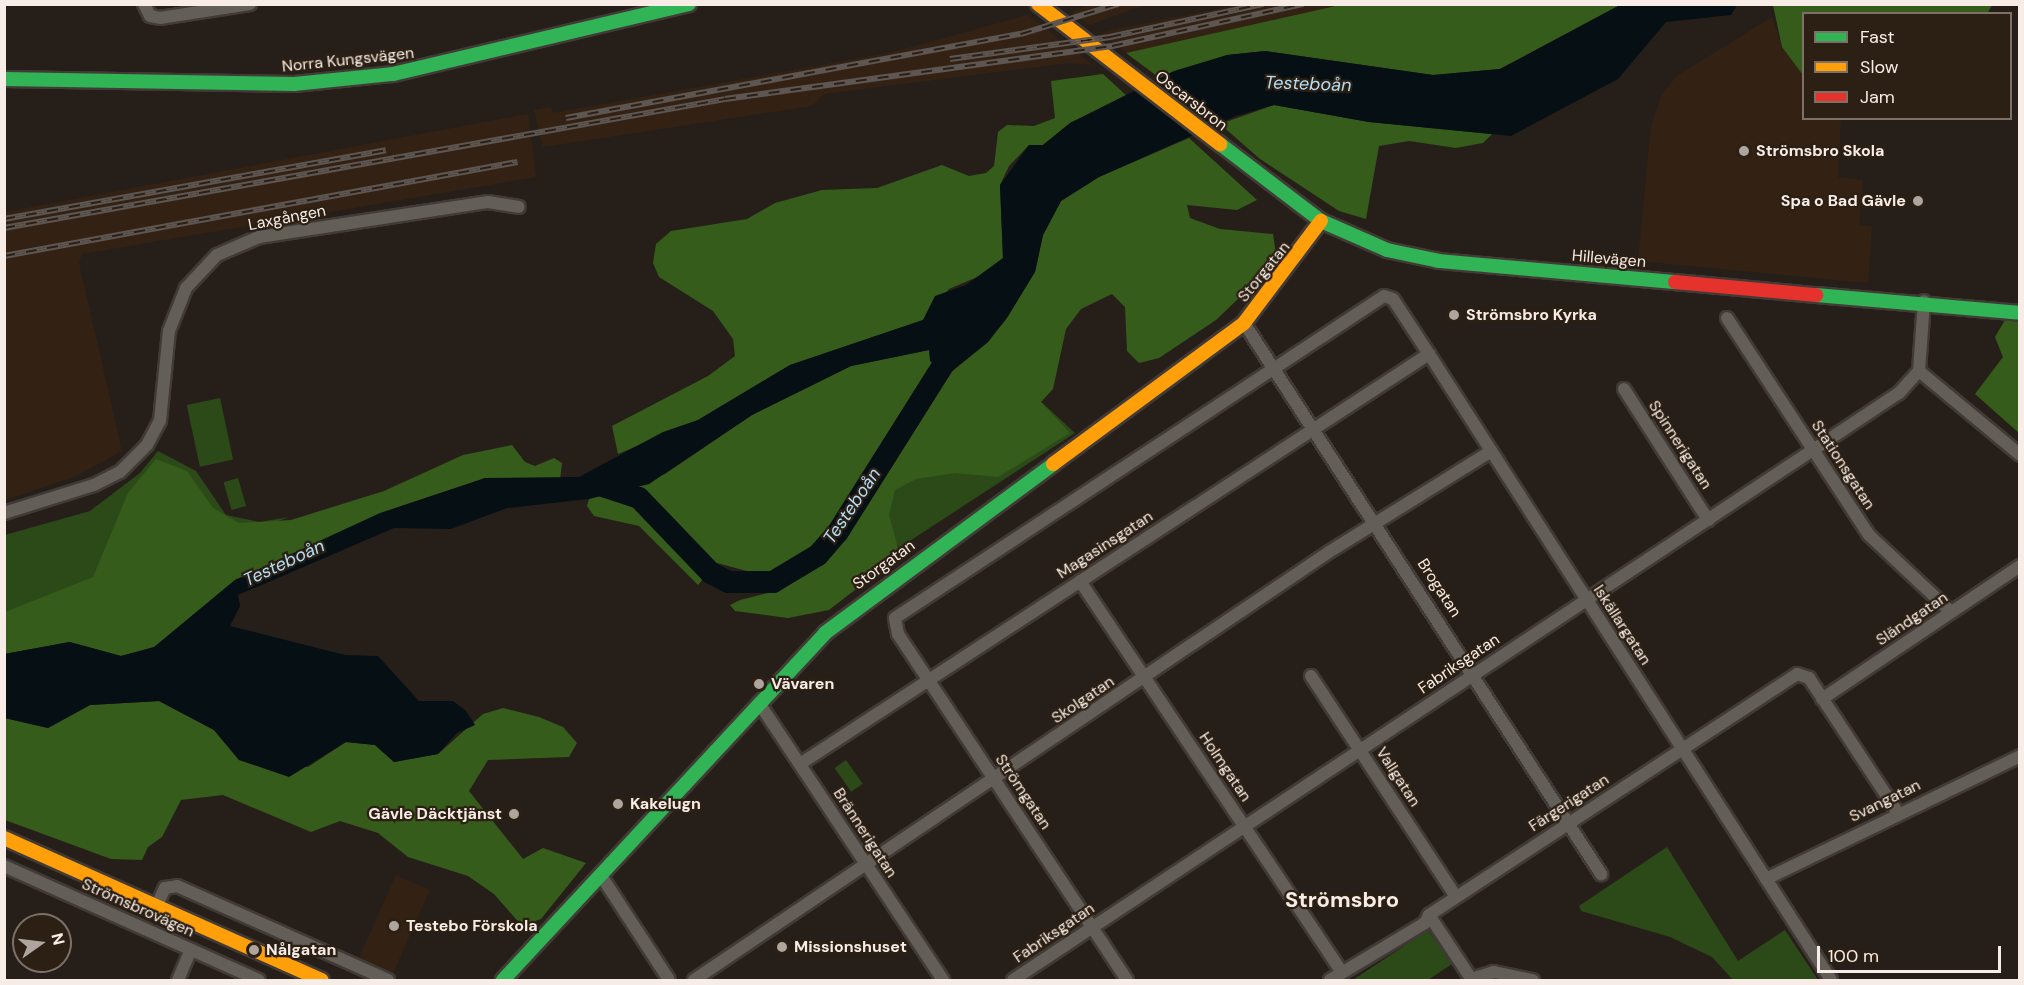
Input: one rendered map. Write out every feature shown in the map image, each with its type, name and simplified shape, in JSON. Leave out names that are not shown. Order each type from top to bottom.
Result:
[{"type":"street","points":[[144,4],[150,16],[160,18],[250,4]]},
{"type":"street","name":"Norra Kungsvägen","points":[[4,79],[294,84],[393,74],[689,4]]},
{"type":"street","name":"Oscarsbron","points":[[1038,4],[1227,150]]},
{"type":"street","name":"Hillevägen","points":[[1227,150],[1321,222],[1369,244],[1439,261],[1924,301],[2019,313]]},
{"type":"street","name":"Laxgången","points":[[4,513],[94,485],[120,472],[147,445],[160,421],[169,331],[186,288],[217,255],[259,237],[488,202],[519,207]]},
{"type":"street","name":"Storgatan","points":[[503,981],[600,874],[844,616],[1244,322],[1321,222]]},
{"type":"street","name":"Iskällargatan","points":[[1276,365],[1379,297],[1393,299],[1831,981]]},
{"type":"street","points":[[1924,301],[1919,371],[2019,454]]},
{"type":"street","name":"Stationsgatan","points":[[1727,318],[1869,535],[1952,612]]},
{"type":"street","name":"Brogatan","points":[[1244,322],[1276,365],[1601,874]]},
{"type":"street","name":"Magasinsgatan","points":[[800,764],[1429,354]]},
{"type":"street","name":"Strömgatan","points":[[1127,981],[928,680],[894,621],[901,610],[1276,365]]},
{"type":"street","name":"Fabriksgatan","points":[[1013,981],[1899,393],[1919,371]]},
{"type":"street","name":"Spinnerigatan","points":[[1624,389],[1708,519]]},
{"type":"street","name":"Skolgatan","points":[[694,981],[1491,451]]},
{"type":"street","name":"Sländgatan","points":[[1822,699],[2019,566]]},
{"type":"street","name":"Holmgatan","points":[[1080,581],[1342,972]]},
{"type":"street","name":"Färgerigatan","points":[[1330,981],[1425,923],[1429,915],[1797,674],[1809,678],[1822,699]]},
{"type":"street","name":"Vallgatan","points":[[1311,676],[1456,897]]},
{"type":"street","points":[[1822,699],[1898,813]]},
{"type":"street","name":"Brännerigatan","points":[[759,704],[943,981]]},
{"type":"street","name":"Svangatan","points":[[1766,879],[2019,756]]},
{"type":"street","name":"Strömsbrovägen","points":[[4,838],[322,981]]},
{"type":"street","name":"Strömsbrovägen","points":[[4,866],[259,981]]},
{"type":"street","points":[[600,874],[669,981]]},
{"type":"street","name":"Strömsbrovägen","points":[[156,907],[165,888],[177,886],[388,981]]},
{"type":"street","points":[[1429,915],[1471,980],[1494,972],[1533,981]]},
{"type":"street","points":[[178,981],[191,950]]},
{"type":"shaded area","points":[[1090,5],[1145,5],[1089,25],[1070,12]]},
{"type":"shaded area","points":[[1238,5],[1340,5],[1126,53],[1100,32]]},
{"type":"shaded area","points":[[1028,15],[1093,65],[1069,63],[824,94],[812,106],[543,147],[534,110],[551,107],[553,113],[893,52]]},
{"type":"shaded area","name":"Strömsbro Skola","points":[[1772,17],[1782,47],[1802,74],[1802,120],[1841,120],[1838,177],[1863,180],[1859,225],[1872,226],[1868,283],[1638,261],[1651,126],[1662,94],[1677,76]]},
{"type":"shaded area","points":[[528,114],[536,177],[82,254],[79,263],[122,451],[76,476],[5,500],[5,212]]},
{"type":"shaded area","name":"Testebo Förskola","points":[[396,875],[430,890],[392,976],[358,961]]},
{"type":"green space","points":[[1773,4],[1992,5],[1988,12],[1802,12],[1802,74],[1782,47]]},
{"type":"green space","points":[[1340,5],[1620,5],[1500,69],[1433,75],[1265,51],[1227,55],[1161,79],[1126,53]]},
{"type":"green space","points":[[1103,74],[1128,97],[1070,123],[1043,145],[1029,145],[1009,166],[1000,185],[1003,258],[989,272],[949,289],[923,320],[790,365],[698,420],[618,454],[612,426],[708,376],[735,356],[733,339],[713,311],[659,277],[653,263],[656,244],[671,231],[747,219],[775,203],[822,190],[877,188],[942,165],[969,176],[986,173],[994,166],[998,132],[1007,125],[1034,126],[1055,118],[1051,81]]},
{"type":"green space","points":[[1274,105],[1369,122],[1492,134],[1483,143],[1456,148],[1409,141],[1379,146],[1366,219],[1339,211],[1260,159],[1220,124]]},
{"type":"green space","points":[[1189,138],[1257,200],[1237,210],[1187,205],[1190,218],[1220,229],[1273,234],[1276,254],[1260,278],[1216,320],[1159,358],[1139,363],[1127,351],[1125,307],[1112,294],[1081,309],[1066,329],[1053,389],[1041,402],[1070,433],[998,477],[955,473],[916,479],[895,490],[889,515],[900,555],[829,610],[788,618],[735,611],[730,605],[740,600],[776,591],[773,578],[717,563],[698,585],[639,526],[594,516],[587,506],[589,499],[665,474],[752,415],[851,366],[929,350],[949,374],[988,342],[1035,272],[1043,235],[1061,201],[1099,177]]},
{"type":"green space","points":[[2005,320],[2019,321],[2019,433],[1975,394],[2003,357],[1995,337]]},
{"type":"green space","points":[[1036,397],[1075,433],[899,548],[887,524],[891,490]]},
{"type":"green space","points":[[220,398],[233,460],[200,467],[187,405]]},
{"type":"green space","points":[[512,445],[525,462],[535,466],[554,458],[562,463],[560,480],[485,478],[235,580],[155,647],[121,656],[69,642],[5,654],[5,612],[93,577],[128,493],[156,459],[187,471],[213,508],[239,523],[291,520],[384,491],[463,455]]},
{"type":"green space","points":[[158,451],[196,471],[226,515],[260,522],[289,517],[5,620],[5,535],[90,511],[140,473]]},
{"type":"green space","points":[[238,478],[246,506],[232,510],[224,482]]},
{"type":"green space","points":[[159,701],[214,730],[239,760],[308,767],[346,742],[375,745],[394,762],[438,754],[483,714],[503,708],[539,717],[563,727],[577,743],[569,757],[488,760],[469,791],[523,859],[543,848],[586,863],[541,919],[522,926],[494,894],[468,876],[408,857],[378,833],[340,821],[311,832],[223,795],[181,800],[162,837],[148,847],[142,860],[111,859],[5,820],[4,718],[48,728],[90,705]]},
{"type":"green space","points":[[846,760],[863,784],[851,792],[835,768]]},
{"type":"green space","points":[[1667,847],[1738,961],[1785,930],[1818,980],[1733,980],[1712,957],[1670,937],[1581,911],[1579,906]]},
{"type":"green space","points":[[1428,930],[1452,964],[1428,980],[1353,980]]},
{"type":"water","points":[[1620,5],[1737,5],[1731,15],[1666,22],[1618,79],[1511,136],[1369,122],[1274,105],[1236,116],[1099,177],[1061,201],[1043,235],[1035,272],[1007,318],[988,342],[948,374],[930,361],[929,350],[851,366],[752,415],[649,484],[589,499],[507,508],[451,529],[394,528],[238,595],[240,606],[230,626],[345,655],[378,656],[419,701],[453,701],[466,711],[475,725],[457,733],[438,754],[394,762],[375,745],[346,742],[289,777],[239,760],[214,730],[159,701],[90,705],[48,728],[5,718],[4,654],[70,642],[121,656],[154,647],[235,580],[380,513],[485,478],[579,477],[663,432],[698,420],[790,365],[923,320],[935,296],[966,285],[1003,258],[1000,185],[1029,145],[1043,145],[1070,123],[1174,71],[1227,55],[1265,51],[1433,75],[1500,69]]},
{"type":"waterway","name":"Testeboån","points":[[594,483],[639,498],[711,573],[729,582],[773,582],[818,555],[838,532],[955,346]]},
{"type":"railway","points":[[566,118],[1021,34],[1118,4]]},
{"type":"railway","points":[[950,59],[1110,37],[1263,4]]},
{"type":"railway","points":[[4,228],[725,99],[1112,46],[1303,4]]},
{"type":"railway","points":[[4,219],[386,150]]},
{"type":"railway","points":[[4,256],[517,162]]},
{"type":"traffic: fast","points":[[4,79],[294,84],[393,74],[689,4]]},
{"type":"traffic: fast","points":[[1220,144],[1321,221],[1387,250],[1439,261],[1675,282]]},
{"type":"traffic: fast","points":[[1816,295],[2020,313]]},
{"type":"traffic: fast","points":[[503,980],[825,633],[1053,464]]},
{"type":"traffic: slow","points":[[1038,4],[1220,144]]},
{"type":"traffic: slow","points":[[1053,464],[1244,323],[1321,221]]},
{"type":"traffic: slow","points":[[4,838],[322,980]]},
{"type":"traffic: jam","points":[[1675,282],[1816,295]]},
{"type":"place","name":"Strömsbro Skola","points":[[1744,151]]},
{"type":"place","name":"Spa o Bad Gävle","points":[[1918,201]]},
{"type":"place","name":"Strömsbro Kyrka","points":[[1454,315]]},
{"type":"place","name":"Vävaren","points":[[759,684]]},
{"type":"place","name":"Kakelugn","points":[[618,804]]},
{"type":"place","name":"Gävle Däcktjänst","points":[[514,814]]},
{"type":"place","name":"Testebo Förskola","points":[[394,926]]},
{"type":"place","name":"Missionshuset","points":[[782,947]]},
{"type":"place","name":"Nålgatan","points":[[254,950]]},
{"type":"district","name":"Strömsbro","points":[[1342,900]]}]
